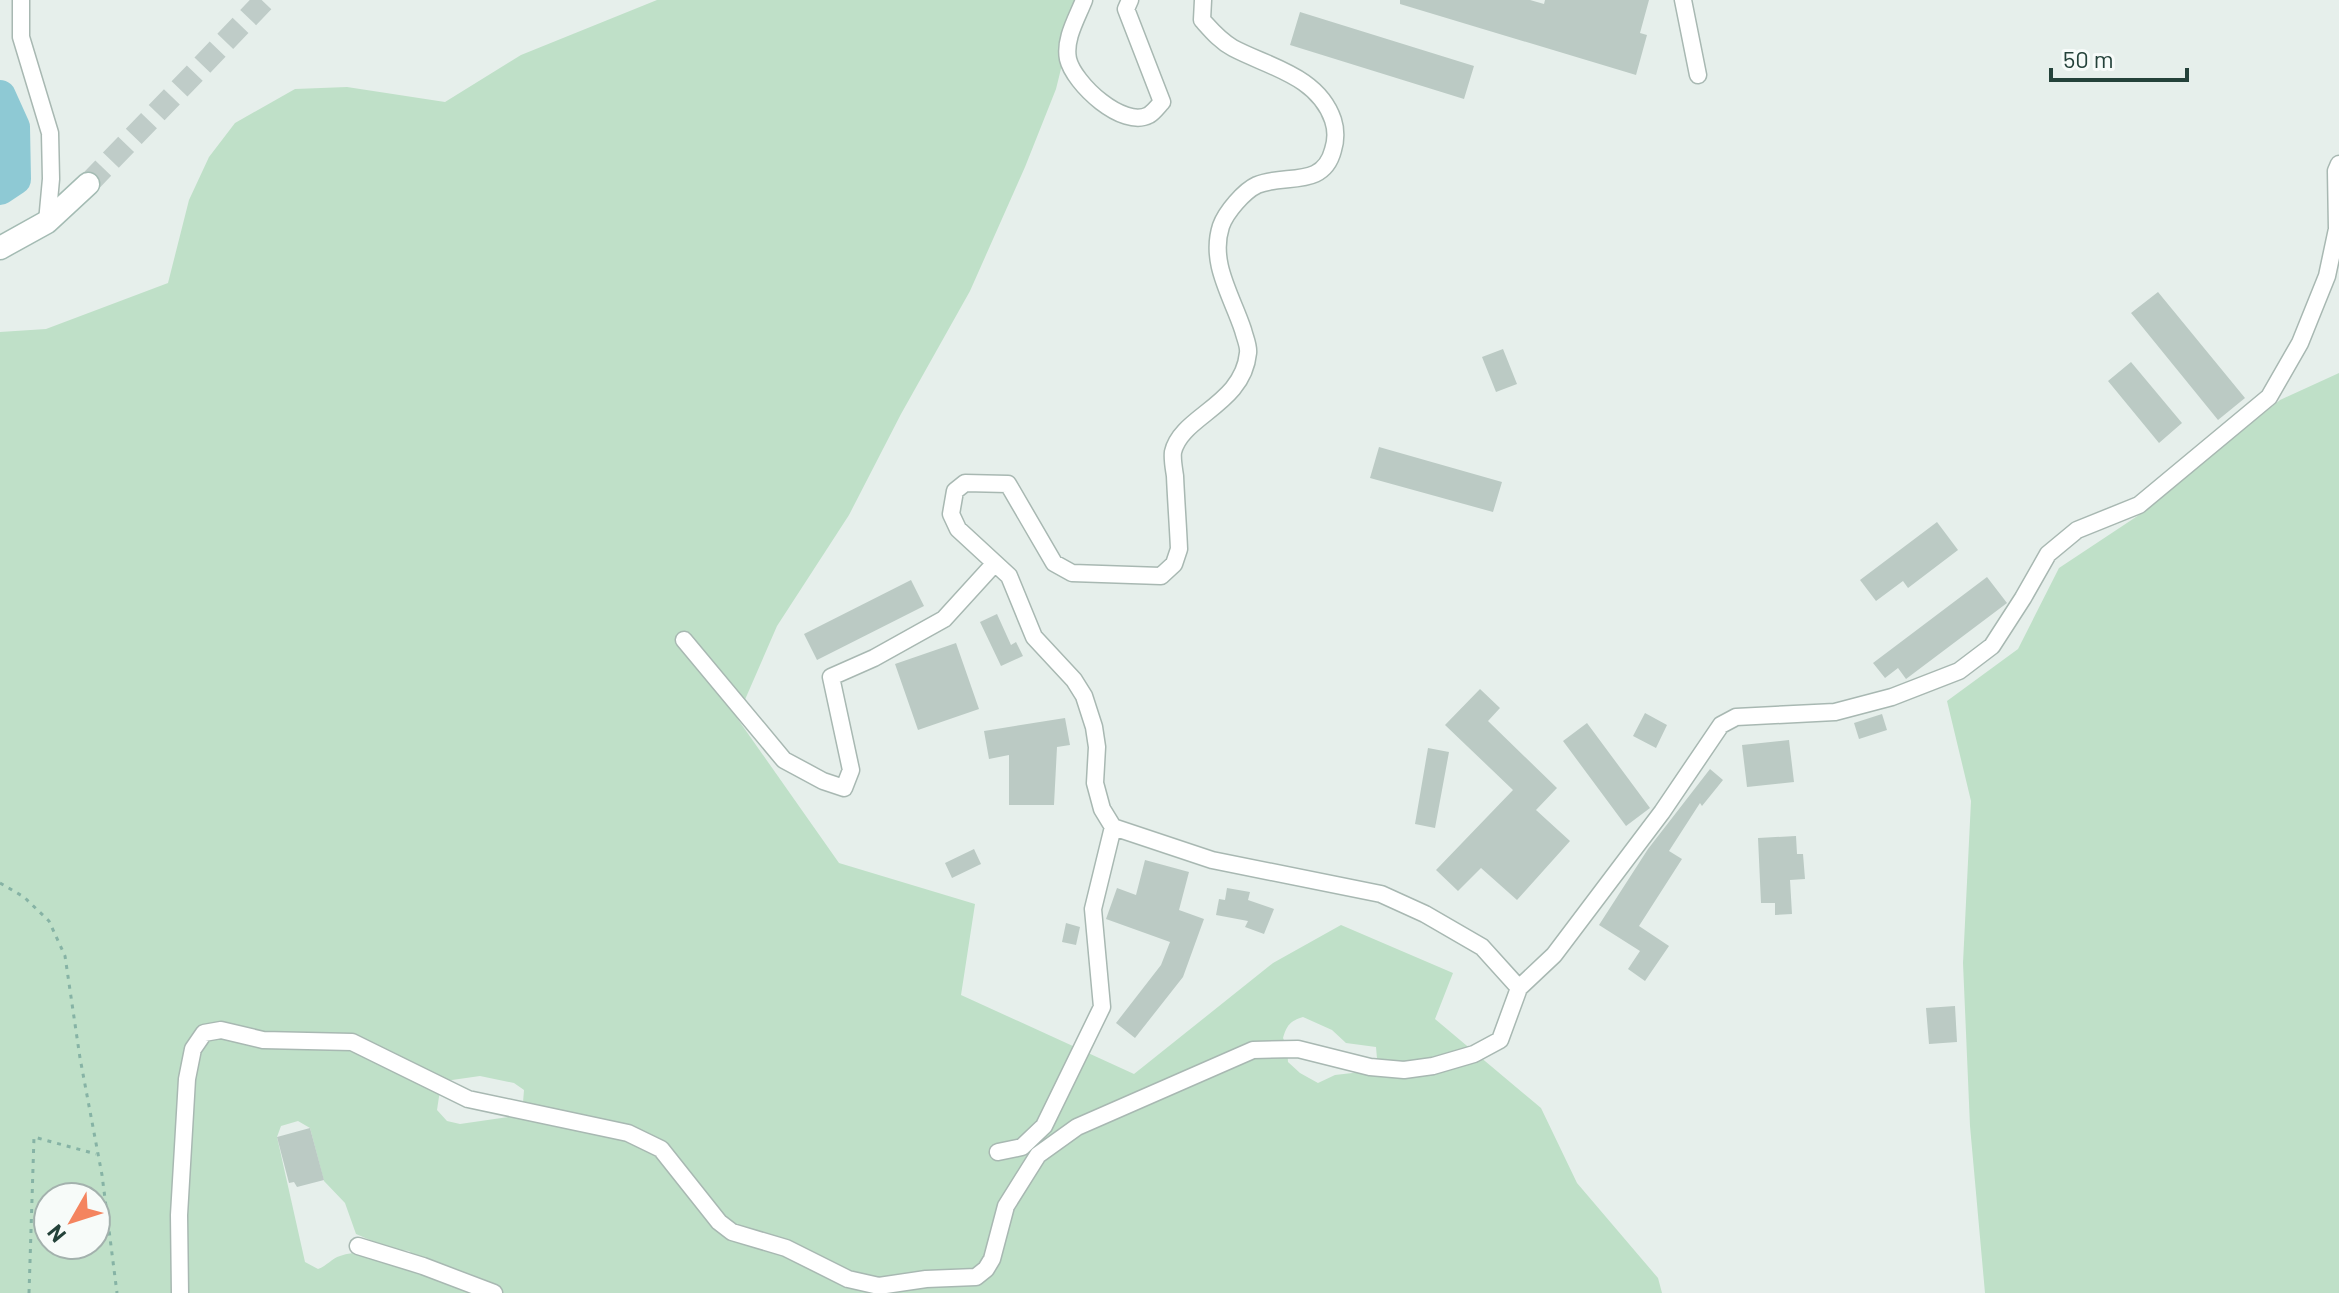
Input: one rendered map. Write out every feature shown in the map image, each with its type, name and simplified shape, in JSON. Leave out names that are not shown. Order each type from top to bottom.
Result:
[{"type":"street","points":[[21,0],[21,37],[50,133],[51,179],[47,222]]},
{"type":"street","points":[[1084,0],[1067,43],[1068,62],[1085,87],[1105,105],[1128,117],[1148,116],[1162,102],[1126,9],[1130,0]]},
{"type":"street","points":[[1203,0],[1202,20],[1215,35],[1231,47],[1270,63],[1304,82],[1320,97],[1333,121],[1335,143],[1330,162],[1314,175],[1256,185],[1236,203],[1221,225],[1218,251],[1222,280],[1249,350],[1242,378],[1215,407],[1183,433],[1173,452],[1179,549],[1174,564],[1161,576],[1072,573],[1054,563],[1008,484],[965,483],[955,491],[951,514],[958,529],[1009,576],[1034,637],[1074,680],[1084,696],[1097,747],[1095,783],[1102,809],[1113,827],[1212,860],[1381,894],[1425,914],[1482,947],[1519,988]]},
{"type":"street","points":[[1683,0],[1698,75]]},
{"type":"street","points":[[180,1293],[179,1215],[187,1079],[193,1049],[204,1033],[221,1030],[263,1040],[352,1042],[468,1099],[628,1133],[661,1149],[719,1222],[732,1232],[786,1248],[848,1279],[879,1286],[926,1279],[976,1277],[992,1259],[1006,1206],[1038,1155],[1077,1127],[1253,1050],[1298,1049],[1370,1067],[1404,1070],[1433,1066],[1474,1054],[1500,1040],[1519,988],[1554,955],[1662,812],[1721,725],[1736,717],[1835,712],[1892,697],[1959,671],[1992,646],[2048,554],[2077,530],[2139,505],[2269,397],[2300,343],[2327,276],[2337,229],[2336,171],[2339,164]]},
{"type":"street","points":[[0,248],[47,222],[88,184]]},
{"type":"street","points":[[684,640],[784,760],[823,781],[844,788],[851,770],[831,677],[874,658],[944,619],[995,563]]},
{"type":"street","points":[[998,1152],[1022,1147],[1044,1126],[1102,1007],[1093,909],[1113,827]]},
{"type":"street","points":[[358,1246],[494,1293]]},
{"type":"path","points":[[0,883],[24,897],[49,921],[65,956],[117,1293]]},
{"type":"path","points":[[29,1293],[34,1137],[98,1155]]},
{"type":"green space","points":[[657,0],[1078,0],[1056,89],[970,291],[849,515],[777,626],[737,718],[839,863],[975,904],[961,995],[1134,1074],[1273,963],[1341,925],[1453,973],[1435,1019],[1541,1108],[1577,1183],[1658,1278],[1662,1293],[0,1293],[0,332],[46,329],[168,283],[189,200],[209,157],[235,123],[295,89],[347,87],[445,102],[521,55]],"holes":[[[1303,1017],[1332,1030],[1346,1043],[1376,1047],[1378,1070],[1335,1075],[1318,1083],[1300,1073],[1288,1062],[1283,1038],[1290,1024]],[[480,1076],[514,1083],[524,1090],[522,1115],[460,1124],[447,1121],[437,1110],[440,1090],[445,1081]],[[298,1121],[310,1128],[324,1181],[345,1203],[356,1234],[391,1249],[409,1251],[417,1259],[358,1253],[337,1257],[318,1269],[305,1262],[277,1137],[281,1126]]]},
{"type":"green space","points":[[2339,373],[2339,1293],[1985,1293],[1970,1126],[1963,963],[1971,801],[1947,701],[2018,649],[2059,568],[2139,515],[2280,400]]},
{"type":"building","points":[[1400,0],[1530,0],[1544,4],[1545,0],[1649,0],[1640,33],[1647,35],[1636,75],[1400,4]]},
{"type":"building","points":[[1300,12],[1474,66],[1464,99],[1290,45]]},
{"type":"building","points":[[2158,292],[2245,398],[2218,420],[2131,313]]},
{"type":"building","points":[[1503,349],[1517,384],[1496,392],[1482,357]]},
{"type":"building","points":[[2131,362],[2182,423],[2159,443],[2108,381]]},
{"type":"building","points":[[1379,447],[1502,482],[1493,512],[1370,478]]},
{"type":"building","points":[[1937,522],[1958,550],[1908,588],[1903,581],[1876,601],[1860,580]]},
{"type":"building","points":[[1987,577],[2007,603],[1906,679],[1898,668],[1885,678],[1873,663]]},
{"type":"building","points":[[911,580],[924,606],[817,660],[804,634]]},
{"type":"building","points":[[997,614],[1011,645],[1016,642],[1023,656],[1001,666],[980,622]]},
{"type":"building","points":[[956,643],[979,709],[918,730],[895,664]]},
{"type":"building","points":[[1480,689],[1500,708],[1488,721],[1557,788],[1536,810],[1570,841],[1517,900],[1481,868],[1458,891],[1436,870],[1513,790],[1445,725]]},
{"type":"building","points":[[1645,713],[1667,725],[1656,748],[1633,736]]},
{"type":"building","points":[[1882,714],[1887,730],[1859,739],[1854,723]]},
{"type":"building","points":[[1065,718],[1070,745],[1057,747],[1054,805],[1009,805],[1009,755],[989,759],[984,731]]},
{"type":"building","points":[[1587,723],[1650,808],[1626,826],[1563,741]]},
{"type":"building","points":[[1789,740],[1794,782],[1747,787],[1742,745]]},
{"type":"building","points":[[1428,748],[1449,752],[1435,828],[1415,824]]},
{"type":"building","points":[[1710,769],[1723,780],[1702,806],[1700,803],[1669,851],[1682,859],[1639,926],[1669,946],[1645,981],[1628,969],[1640,951],[1599,925],[1648,849]]},
{"type":"building","points":[[1796,836],[1797,854],[1803,854],[1805,879],[1790,880],[1792,914],[1775,915],[1775,903],[1761,903],[1758,838]]},
{"type":"building","points":[[974,849],[981,864],[952,878],[945,863]]},
{"type":"building","points":[[1145,860],[1189,872],[1179,910],[1204,919],[1183,977],[1135,1038],[1116,1023],[1161,965],[1170,942],[1106,919],[1117,888],[1136,895]]},
{"type":"building","points":[[1227,888],[1250,892],[1248,900],[1274,909],[1264,934],[1245,927],[1248,921],[1216,915],[1219,899],[1225,900]]},
{"type":"building","points":[[1066,923],[1080,927],[1076,945],[1062,942]]},
{"type":"building","points":[[1955,1006],[1957,1042],[1929,1044],[1926,1008]]},
{"type":"building","points":[[310,1128],[324,1180],[297,1187],[294,1182],[289,1183],[277,1137]]},
{"type":"waterway","points":[[0,96],[14,127],[15,179],[0,189]]},
{"type":"tunnel","points":[[88,184],[265,0]]}]
